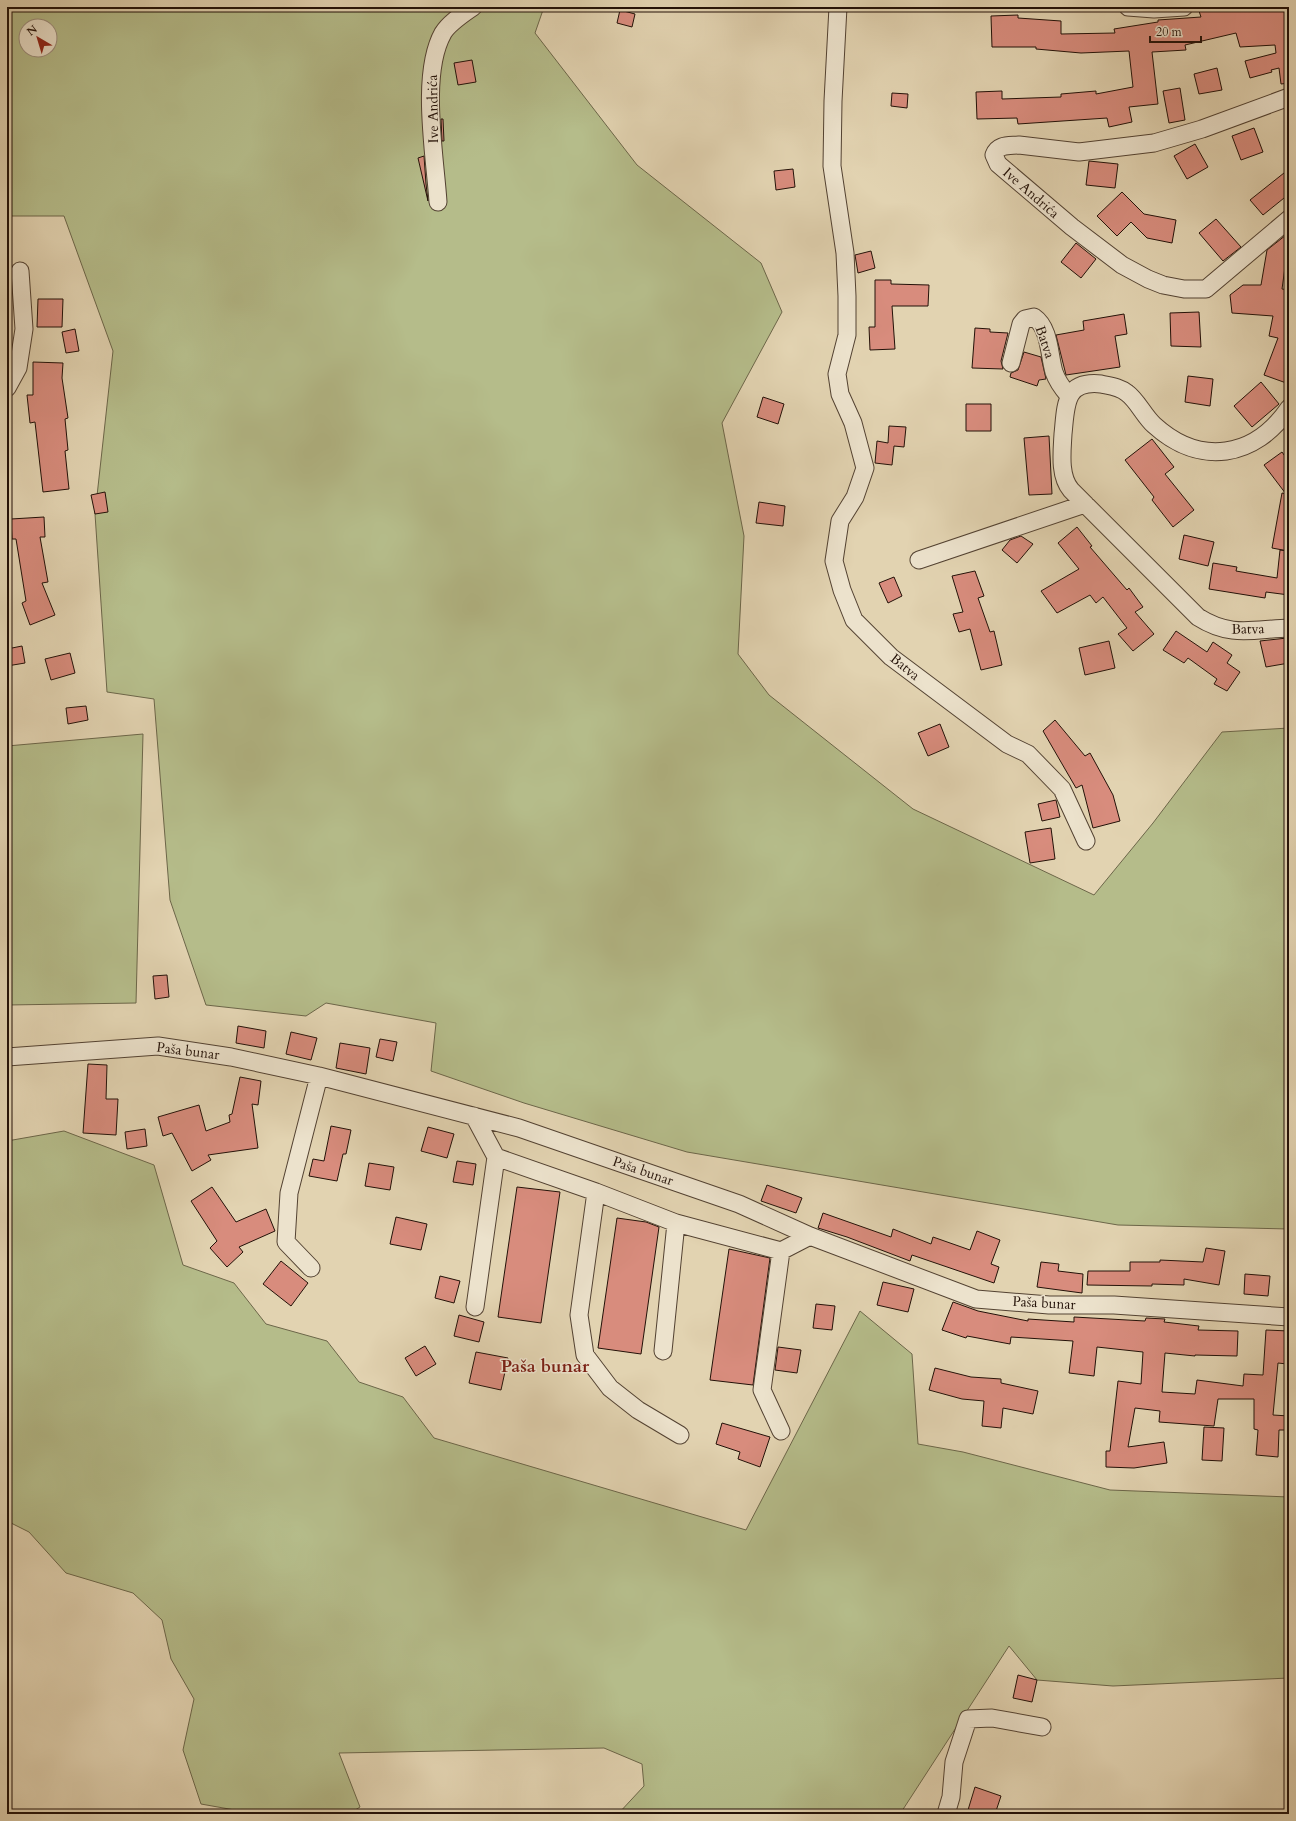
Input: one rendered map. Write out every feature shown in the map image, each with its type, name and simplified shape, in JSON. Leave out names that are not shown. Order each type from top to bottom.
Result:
[{"type":"street","name":"Ive Andrića","points":[[438,202],[430,92],[433,64],[444,33],[460,16],[473,7]]},
{"type":"street","name":"Batva","points":[[838,7],[833,101],[832,166],[845,253],[847,335],[837,374],[840,394],[853,423],[865,468],[855,497],[840,521],[834,561],[842,590],[854,620],[891,657],[1006,744],[1028,754],[1062,789],[1086,841]]},
{"type":"street","points":[[1128,7],[1184,7]]},
{"type":"street","name":"Ive Andrića","points":[[1289,97],[1202,129],[1154,143],[1078,152],[1019,145],[1001,146],[996,151],[994,159],[1001,167],[1072,227],[1122,265],[1148,279],[1173,287],[1198,290],[1206,289],[1289,219]]},
{"type":"street","points":[[7,388],[18,368],[24,329],[20,271]]},
{"type":"street","name":"Batva","points":[[1011,363],[1021,324],[1028,317],[1034,317],[1042,326],[1049,345],[1054,372],[1069,396],[1065,406],[1063,442],[1063,475],[1068,486],[1191,611],[1206,622],[1232,631],[1289,628]]},
{"type":"street","points":[[1069,396],[1076,388],[1082,385],[1098,384],[1120,388],[1129,394],[1146,418],[1164,433],[1184,446],[1198,451],[1222,453],[1241,448],[1260,437],[1274,427],[1289,408]]},
{"type":"street","points":[[920,560],[1086,504]]},
{"type":"street","name":"Paša bunar","points":[[7,1057],[158,1046],[232,1057],[319,1076],[519,1128],[740,1204],[810,1236],[976,1299],[1049,1305],[1114,1305],[1289,1317]]},
{"type":"street","points":[[311,1268],[286,1242],[289,1193],[319,1076]]},
{"type":"street","points":[[474,1116],[496,1157],[475,1307]]},
{"type":"street","points":[[496,1157],[596,1192],[676,1223],[781,1251],[810,1236]]},
{"type":"street","points":[[596,1192],[579,1315],[585,1355],[610,1388],[638,1410],[680,1435]]},
{"type":"street","points":[[663,1351],[676,1223]]},
{"type":"street","points":[[781,1251],[762,1390],[781,1431]]},
{"type":"street","points":[[946,1814],[951,1798],[954,1762],[968,1719],[992,1718],[1042,1727]]},
{"type":"green space","points":[[7,7],[544,7],[535,33],[637,165],[761,263],[782,312],[722,423],[744,536],[738,654],[769,695],[913,809],[1094,895],[1153,823],[1222,732],[1289,728],[1289,1229],[1118,1225],[687,1152],[524,1103],[431,1071],[436,1023],[326,1003],[306,1016],[206,1005],[170,900],[154,699],[107,692],[95,514],[113,351],[64,216],[7,216]]},
{"type":"green space","points":[[143,734],[136,1003],[7,1005],[7,746]]},
{"type":"green space","points":[[64,1131],[154,1165],[183,1265],[234,1283],[266,1324],[327,1341],[359,1382],[403,1397],[434,1438],[746,1530],[860,1311],[912,1354],[918,1444],[963,1452],[1110,1490],[1289,1497],[1289,1678],[1113,1686],[1037,1680],[1009,1646],[900,1814],[618,1814],[644,1786],[642,1764],[604,1748],[339,1753],[360,1807],[349,1814],[257,1814],[201,1804],[183,1750],[194,1699],[171,1659],[162,1620],[133,1593],[66,1573],[29,1532],[7,1521],[7,1141]]},
{"type":"building","points":[[1215,7],[1289,7],[1289,83],[1281,84],[1279,68],[1271,70],[1272,72],[1250,78],[1245,61],[1276,53],[1275,45],[1240,47],[1236,33],[1185,45],[1186,50],[1152,52],[1158,104],[1129,107],[1132,122],[1109,127],[1107,118],[1018,124],[1017,118],[977,119],[976,92],[1002,91],[1002,99],[1061,97],[1061,94],[1096,91],[1096,94],[1133,87],[1129,51],[1081,53],[1036,49],[1036,47],[992,47],[991,16],[1018,15],[1018,18],[1061,21],[1061,34],[1115,33],[1114,29],[1158,22],[1158,20],[1201,17],[1199,11]]},
{"type":"building","points":[[620,10],[635,14],[632,27],[617,23]]},
{"type":"building","points":[[472,60],[476,82],[458,85],[454,63]]},
{"type":"building","points":[[1217,68],[1222,90],[1199,94],[1194,74]]},
{"type":"building","points":[[1180,88],[1185,120],[1169,123],[1163,91]]},
{"type":"building","points":[[892,93],[908,94],[907,108],[891,106]]},
{"type":"building","points":[[441,119],[443,119],[444,141],[442,141]]},
{"type":"building","points":[[1254,128],[1263,152],[1241,160],[1232,136]]},
{"type":"building","points":[[1195,144],[1208,167],[1187,179],[1174,156]]},
{"type":"building","points":[[424,156],[426,184],[428,201],[418,158]]},
{"type":"building","points":[[1089,161],[1118,164],[1115,188],[1086,185]]},
{"type":"building","points":[[793,169],[795,187],[776,190],[774,171]]},
{"type":"building","points":[[1289,169],[1289,194],[1263,215],[1250,200]]},
{"type":"building","points":[[1122,192],[1144,214],[1176,220],[1172,243],[1147,238],[1131,222],[1117,236],[1097,216]]},
{"type":"building","points":[[1216,219],[1241,247],[1223,261],[1199,233]]},
{"type":"building","points":[[1286,235],[1289,235],[1289,260],[1286,260],[1282,289],[1289,290],[1289,384],[1264,375],[1278,338],[1269,336],[1273,316],[1232,313],[1230,295],[1243,285],[1261,285],[1267,250]]},
{"type":"building","points":[[1076,243],[1096,259],[1081,278],[1061,262]]},
{"type":"building","points":[[871,251],[875,268],[858,273],[855,255]]},
{"type":"building","points":[[875,280],[891,280],[891,284],[929,285],[928,306],[892,306],[895,349],[870,350],[869,327],[875,327]]},
{"type":"building","points":[[38,299],[63,299],[62,327],[37,327]]},
{"type":"building","points":[[1199,312],[1201,347],[1171,346],[1170,313]]},
{"type":"building","points":[[1124,314],[1127,334],[1115,336],[1120,367],[1066,375],[1056,335],[1084,330],[1083,321]]},
{"type":"building","points":[[975,328],[990,329],[990,332],[1008,333],[1001,361],[1003,369],[972,368]]},
{"type":"building","points":[[75,329],[79,351],[66,353],[62,332]]},
{"type":"building","points":[[1024,352],[1041,357],[1046,379],[1039,380],[1037,386],[1010,377],[1011,373],[1018,370]]},
{"type":"building","points":[[33,362],[63,363],[62,378],[68,418],[65,419],[68,450],[65,451],[69,489],[43,492],[35,422],[30,423],[27,395],[33,395]]},
{"type":"building","points":[[1188,376],[1213,379],[1210,406],[1185,402]]},
{"type":"building","points":[[1261,382],[1279,404],[1252,427],[1234,406]]},
{"type":"building","points":[[763,397],[784,404],[778,424],[757,417]]},
{"type":"building","points":[[966,404],[991,404],[991,431],[966,431]]},
{"type":"building","points":[[889,426],[906,427],[904,447],[894,446],[892,465],[875,463],[877,441],[888,443]]},
{"type":"building","points":[[1049,436],[1052,494],[1029,495],[1024,438]]},
{"type":"building","points":[[1152,439],[1174,467],[1165,474],[1194,510],[1173,527],[1152,500],[1154,497],[1125,460]]},
{"type":"building","points":[[1282,452],[1289,462],[1289,595],[1266,592],[1265,598],[1209,589],[1213,563],[1237,567],[1236,571],[1277,578],[1280,550],[1288,551],[1272,548],[1282,493],[1286,494],[1264,465]]},
{"type":"building","points":[[105,492],[108,512],[95,514],[91,495]]},
{"type":"building","points":[[759,502],[785,506],[783,526],[756,523]]},
{"type":"building","points":[[44,517],[45,537],[40,537],[48,582],[42,583],[55,615],[30,625],[22,603],[26,601],[16,539],[12,539],[11,519]]},
{"type":"building","points":[[1077,527],[1092,546],[1090,547],[1127,590],[1129,588],[1143,607],[1135,612],[1154,634],[1133,651],[1118,634],[1127,628],[1103,597],[1096,603],[1090,595],[1057,613],[1041,591],[1079,569],[1058,543]]},
{"type":"building","points":[[1184,535],[1214,542],[1208,566],[1179,559]]},
{"type":"building","points":[[1021,536],[1033,544],[1017,563],[1002,550],[1010,540]]},
{"type":"building","points":[[975,571],[984,596],[978,598],[990,632],[994,631],[1002,665],[981,670],[970,629],[959,632],[953,614],[963,612],[952,576]]},
{"type":"building","points":[[894,577],[902,596],[888,603],[879,583]]},
{"type":"building","points":[[1176,631],[1207,652],[1213,642],[1232,655],[1227,663],[1240,672],[1227,691],[1214,684],[1217,679],[1188,658],[1184,663],[1163,650]]},
{"type":"building","points":[[1287,638],[1289,663],[1266,667],[1260,641]]},
{"type":"building","points":[[1109,641],[1115,668],[1085,675],[1079,648]]},
{"type":"building","points":[[22,646],[25,663],[7,666],[7,649]]},
{"type":"building","points":[[70,653],[75,673],[51,680],[45,659]]},
{"type":"building","points":[[86,706],[88,720],[68,724],[66,708]]},
{"type":"building","points":[[1055,720],[1085,756],[1090,753],[1113,795],[1120,821],[1093,828],[1082,785],[1076,788],[1043,731]]},
{"type":"building","points":[[940,724],[949,747],[928,756],[918,733]]},
{"type":"building","points":[[1056,800],[1060,817],[1042,821],[1038,804]]},
{"type":"building","points":[[1051,828],[1055,859],[1030,863],[1025,832]]},
{"type":"building","points":[[167,975],[169,997],[155,999],[153,976]]},
{"type":"building","points":[[238,1026],[266,1031],[264,1048],[236,1043]]},
{"type":"building","points":[[291,1032],[317,1038],[311,1060],[286,1054]]},
{"type":"building","points":[[380,1039],[397,1042],[393,1061],[376,1057]]},
{"type":"building","points":[[340,1043],[370,1048],[366,1074],[336,1068]]},
{"type":"building","points":[[88,1064],[107,1065],[106,1099],[118,1099],[116,1135],[83,1133]]},
{"type":"building","points":[[240,1077],[261,1081],[258,1105],[252,1104],[258,1148],[208,1155],[211,1160],[192,1171],[172,1133],[163,1136],[158,1117],[199,1105],[206,1131],[230,1122],[229,1115],[232,1114]]},
{"type":"building","points":[[331,1126],[351,1130],[346,1154],[343,1154],[337,1181],[309,1176],[313,1159],[324,1161]]},
{"type":"building","points":[[428,1127],[454,1134],[447,1158],[421,1151]]},
{"type":"building","points":[[145,1129],[147,1146],[127,1149],[125,1132]]},
{"type":"building","points":[[457,1161],[476,1164],[473,1185],[453,1182]]},
{"type":"building","points":[[369,1163],[394,1167],[390,1190],[365,1186]]},
{"type":"building","points":[[767,1185],[802,1198],[796,1213],[761,1201]]},
{"type":"building","points":[[212,1187],[236,1222],[266,1209],[275,1231],[239,1247],[243,1252],[227,1267],[210,1248],[217,1241],[191,1201]]},
{"type":"building","points":[[517,1187],[560,1192],[541,1323],[498,1317]]},
{"type":"building","points":[[823,1213],[891,1237],[893,1229],[931,1244],[933,1237],[970,1250],[977,1231],[1000,1240],[991,1264],[999,1267],[994,1283],[912,1255],[910,1261],[847,1237],[818,1228]]},
{"type":"building","points":[[396,1217],[427,1224],[421,1250],[390,1244]]},
{"type":"building","points":[[617,1218],[646,1222],[659,1227],[641,1354],[598,1348]]},
{"type":"building","points":[[1206,1248],[1225,1251],[1219,1285],[1184,1279],[1184,1285],[1087,1285],[1088,1271],[1130,1271],[1130,1262],[1160,1262],[1160,1260],[1203,1262]]},
{"type":"building","points":[[729,1249],[770,1258],[753,1385],[710,1380]]},
{"type":"building","points":[[281,1261],[308,1283],[291,1306],[263,1284]]},
{"type":"building","points":[[1041,1262],[1059,1264],[1058,1271],[1083,1274],[1082,1293],[1037,1287]]},
{"type":"building","points":[[1245,1274],[1270,1276],[1268,1296],[1244,1294]]},
{"type":"building","points":[[440,1276],[460,1281],[454,1303],[435,1298]]},
{"type":"building","points":[[883,1282],[914,1289],[908,1312],[877,1305]]},
{"type":"building","points":[[953,1302],[978,1311],[1028,1321],[1028,1319],[1074,1322],[1074,1317],[1145,1321],[1146,1318],[1165,1319],[1164,1322],[1199,1326],[1198,1330],[1238,1331],[1237,1356],[1195,1356],[1165,1353],[1162,1392],[1195,1394],[1197,1380],[1243,1386],[1244,1374],[1263,1375],[1266,1330],[1289,1331],[1287,1364],[1278,1363],[1273,1415],[1289,1416],[1289,1430],[1279,1430],[1278,1457],[1256,1455],[1258,1430],[1254,1429],[1254,1399],[1218,1399],[1214,1426],[1159,1422],[1160,1411],[1135,1408],[1128,1447],[1164,1442],[1167,1463],[1134,1468],[1106,1467],[1106,1451],[1110,1451],[1118,1381],[1141,1384],[1143,1352],[1097,1347],[1094,1376],[1069,1373],[1073,1341],[1011,1337],[1010,1344],[967,1336],[966,1338],[942,1330]]},
{"type":"building","points":[[816,1304],[835,1306],[832,1330],[813,1328]]},
{"type":"building","points":[[459,1315],[484,1322],[479,1342],[454,1336]]},
{"type":"building","points":[[425,1346],[436,1364],[416,1376],[405,1358]]},
{"type":"building","points":[[778,1347],[801,1350],[797,1373],[775,1370]]},
{"type":"building","points":[[476,1352],[508,1358],[501,1390],[469,1383]]},
{"type":"building","points":[[935,1368],[971,1377],[1001,1379],[1001,1383],[1038,1391],[1033,1414],[1003,1408],[1001,1428],[982,1426],[984,1401],[962,1399],[929,1390]]},
{"type":"building","points":[[722,1423],[770,1437],[760,1467],[738,1459],[740,1452],[716,1444]]},
{"type":"building","points":[[1204,1427],[1224,1428],[1222,1461],[1202,1460]]},
{"type":"building","points":[[1018,1675],[1037,1680],[1032,1702],[1013,1698]]},
{"type":"building","points":[[975,1787],[1001,1796],[995,1814],[981,1814],[968,1810]]},
{"type":"district","name":"Paša bunar","points":[[545,1366]]}]
